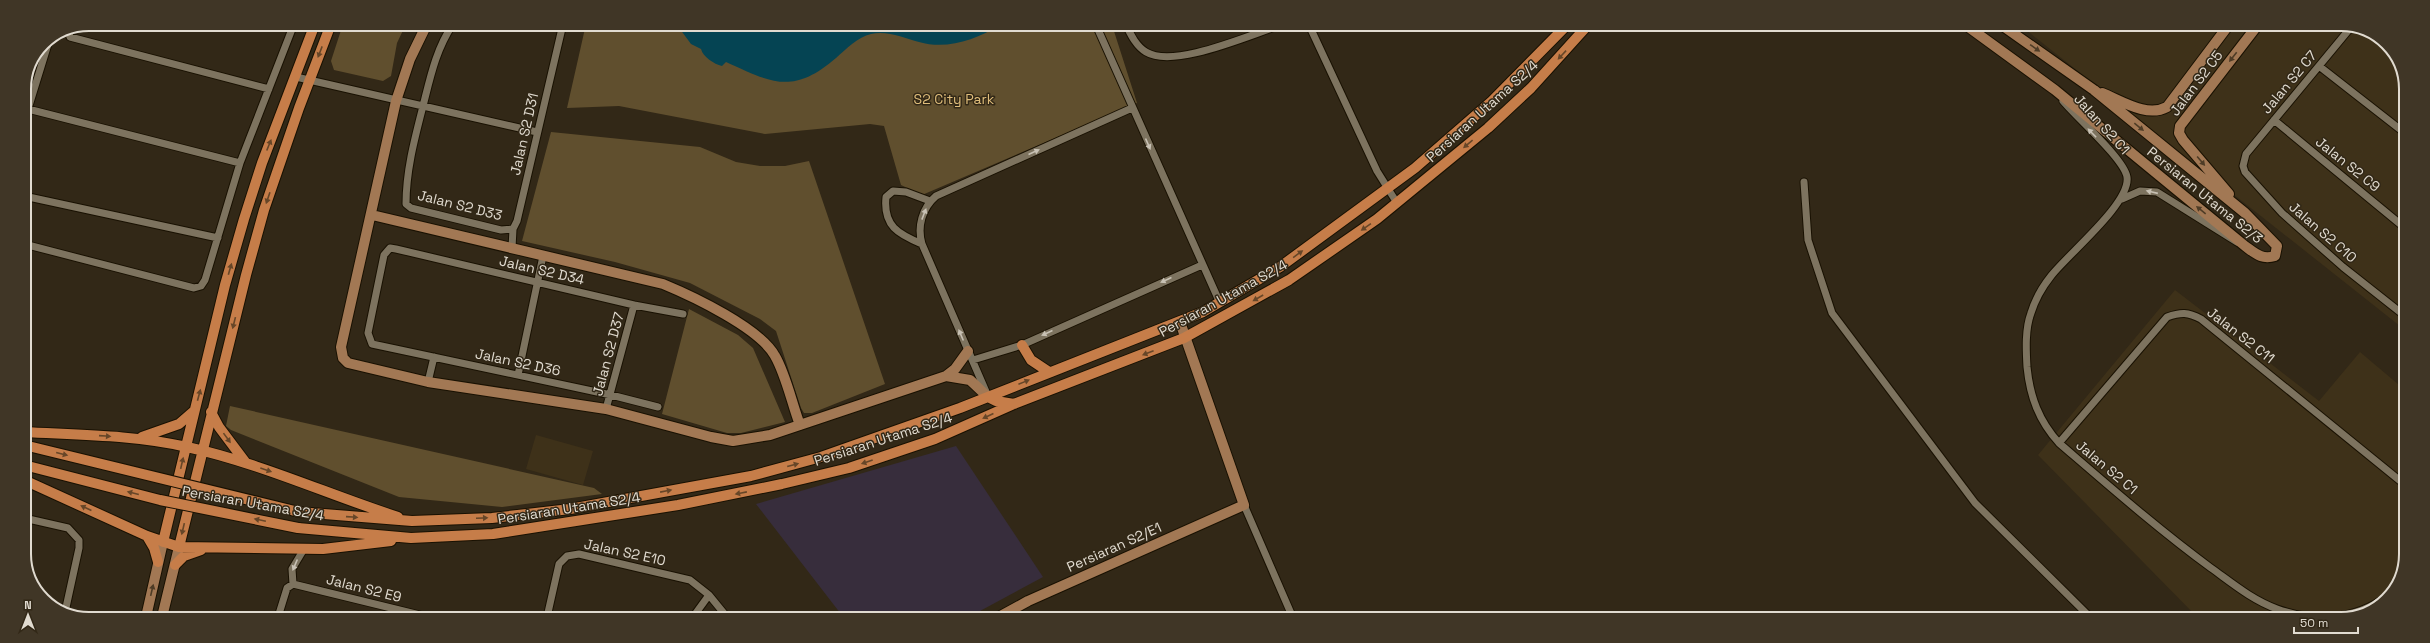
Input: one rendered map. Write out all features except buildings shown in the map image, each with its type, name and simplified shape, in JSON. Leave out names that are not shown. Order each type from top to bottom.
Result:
[{"type":"main road","points":[[163,542],[244,219],[262,163],[312,31]]},
{"type":"main road","points":[[179,547],[211,412],[264,210],[328,31]]},
{"type":"main road","name":"Persiaran Utama S2/4","points":[[31,447],[299,512],[412,521],[492,518],[570,509],[751,476],[821,457],[988,396],[1180,322],[1220,303],[1280,267],[1388,189],[1492,101],[1561,31]]},
{"type":"main road","name":"Persiaran Utama S2/4","points":[[31,467],[160,500],[298,528],[411,538],[493,534],[678,505],[782,484],[849,468],[935,439],[1014,404],[1184,338],[1289,280],[1397,203],[1488,128],[1531,88],[1583,31]]},
{"type":"main road","points":[[1280,267],[1289,280]]},
{"type":"main road","points":[[1022,345],[1031,360],[1049,372]]},
{"type":"main road","points":[[988,396],[996,401],[1014,404]]},
{"type":"main road","points":[[140,438],[179,424],[195,411]]},
{"type":"main road","points":[[211,412],[219,427],[246,463]]},
{"type":"main road","points":[[31,432],[140,438],[186,446],[246,463],[350,501],[412,521]]},
{"type":"main road","points":[[31,483],[147,536],[179,547],[323,549],[411,538]]},
{"type":"main road","points":[[147,536],[154,548],[158,562]]},
{"type":"main road","points":[[175,565],[184,556],[207,548]]},
{"type":"street","points":[[31,246],[194,288],[201,286],[205,280],[240,163],[291,31]]},
{"type":"street","points":[[424,31],[410,59],[396,101],[372,215],[341,347],[343,358],[348,363],[428,382],[606,409],[733,441],[763,437],[946,376],[955,368],[968,351]]},
{"type":"street","points":[[423,106],[434,60],[449,31]]},
{"type":"street","name":"Jalan S2 D31","points":[[512,248],[513,229],[517,221],[560,31]]},
{"type":"street","points":[[1099,31],[1220,303]]},
{"type":"street","points":[[1129,31],[1133,39],[1145,51],[1162,58],[1193,53],[1262,31]]},
{"type":"street","points":[[1312,31],[1388,189],[1397,203]]},
{"type":"street","name":"Persiaran Utama S2/3","points":[[1975,31],[2055,90],[2245,246],[2260,257],[2267,258],[2275,256],[2277,246],[2244,213],[2094,90],[2010,31]]},
{"type":"street","name":"Jalan S2 C5","points":[[2094,90],[2149,112],[2158,112],[2167,106],[2224,31]]},
{"type":"street","name":"Jalan S2 C5","points":[[2244,213],[2182,140],[2179,133],[2184,120],[2253,31]]},
{"type":"street","name":"Jalan S2 C7","points":[[2246,154],[2347,32]]},
{"type":"street","points":[[69,34],[70,37],[269,89]]},
{"type":"street","points":[[31,94],[46,51]]},
{"type":"street","points":[[2319,66],[2399,129]]},
{"type":"street","points":[[296,77],[537,132]]},
{"type":"street","name":"Jalan S2 C1","points":[[2055,90],[2073,113],[2121,164],[2127,183],[2122,200]]},
{"type":"street","name":"Jalan S2 D33","points":[[423,106],[410,159],[406,204],[411,208],[501,230],[513,229]]},
{"type":"street","points":[[988,396],[922,244],[919,232],[922,215],[930,201],[936,196],[1132,108]]},
{"type":"street","points":[[31,110],[240,163]]},
{"type":"street","name":"Jalan S2 C9","points":[[2274,120],[2399,223]]},
{"type":"street","name":"Jalan S2 C10","points":[[2246,154],[2243,166],[2245,172],[2282,213],[2343,267],[2399,311]]},
{"type":"street","points":[[1804,182],[1808,240],[1832,313],[1975,503],[2085,612]]},
{"type":"street","points":[[922,244],[901,235],[890,224],[885,208],[886,196],[893,191],[906,192],[930,201]]},
{"type":"street","name":"Jalan S2 C1","points":[[2245,246],[2227,238],[2157,192],[2140,191],[2122,200],[2051,276],[2030,314],[2027,333],[2028,382],[2035,406],[2045,429],[2059,443],[2168,537],[2254,599],[2290,612]]},
{"type":"street","points":[[31,198],[218,238]]},
{"type":"street","points":[[372,215],[663,284],[686,293],[754,333],[765,343],[775,356],[800,425]]},
{"type":"street","name":"Jalan S2 D34","points":[[372,344],[368,332],[384,255],[390,248],[634,305],[683,314]]},
{"type":"street","points":[[518,375],[536,282],[543,256]]},
{"type":"street","points":[[973,360],[1022,345],[1202,265]]},
{"type":"street","name":"Jalan S2 D37","points":[[606,409],[634,305]]},
{"type":"street","name":"Jalan S2 C11","points":[[2059,443],[2167,317],[2178,313],[2188,312],[2201,319],[2399,480]]},
{"type":"street","points":[[1180,322],[1184,338],[1244,505],[1290,612]]},
{"type":"street","name":"Jalan S2 D36","points":[[372,344],[611,395],[658,407]]},
{"type":"street","points":[[428,382],[434,357]]},
{"type":"street","points":[[946,376],[970,380],[988,396]]},
{"type":"street","name":"Persiaran S2/E1","points":[[1008,612],[1028,601],[1244,505]]},
{"type":"street","points":[[31,520],[68,528],[79,540],[79,548],[66,607]]},
{"type":"street","points":[[147,612],[163,542]]},
{"type":"street","points":[[163,612],[179,547]]},
{"type":"street","points":[[280,612],[287,588],[293,584],[292,569],[304,549]]},
{"type":"street","name":"Jalan S2 E10","points":[[548,612],[559,564],[567,556],[579,554],[690,580],[709,594],[722,612]]},
{"type":"street","name":"Jalan S2 E9","points":[[293,584],[408,612]]},
{"type":"street","points":[[696,612],[709,594]]},
{"type":"shaded area","points":[[2027,31],[2341,31],[2363,35],[2376,43],[2385,51],[2395,67],[2399,85],[2399,325]]},
{"type":"shaded area","points":[[2175,290],[2319,401],[2360,352],[2399,385],[2399,554],[2395,576],[2382,595],[2376,600],[2360,609],[2352,611],[2192,612],[2038,455]]},
{"type":"shaded area","points":[[536,435],[593,451],[583,485],[526,469]]},
{"type":"shaded area","points":[[956,446],[1043,577],[978,612],[839,612],[756,504]]},
{"type":"green space","points":[[341,31],[403,31],[397,43],[391,76],[383,81],[334,70],[331,61]]},
{"type":"green space","name":"S2 City Park","points":[[584,31],[1114,31],[1137,103],[922,195],[901,185],[884,126],[870,124],[765,134],[619,106],[567,108]]},
{"type":"green space","points":[[551,132],[700,147],[736,162],[760,166],[785,166],[809,161],[885,384],[812,413],[804,413],[801,408],[776,331],[760,319],[690,283],[615,262],[522,241]]},
{"type":"green space","points":[[689,309],[738,335],[753,348],[785,422],[741,433],[727,433],[662,414]]},
{"type":"green space","points":[[230,406],[594,488],[602,494],[502,507],[399,497],[231,430],[226,426]]},
{"type":"water","points":[[681,31],[988,31],[961,42],[940,45],[919,42],[883,33],[871,34],[848,47],[821,70],[807,77],[794,81],[782,82],[770,80],[726,62],[722,66],[716,64],[706,57],[701,49],[691,44]]}]
